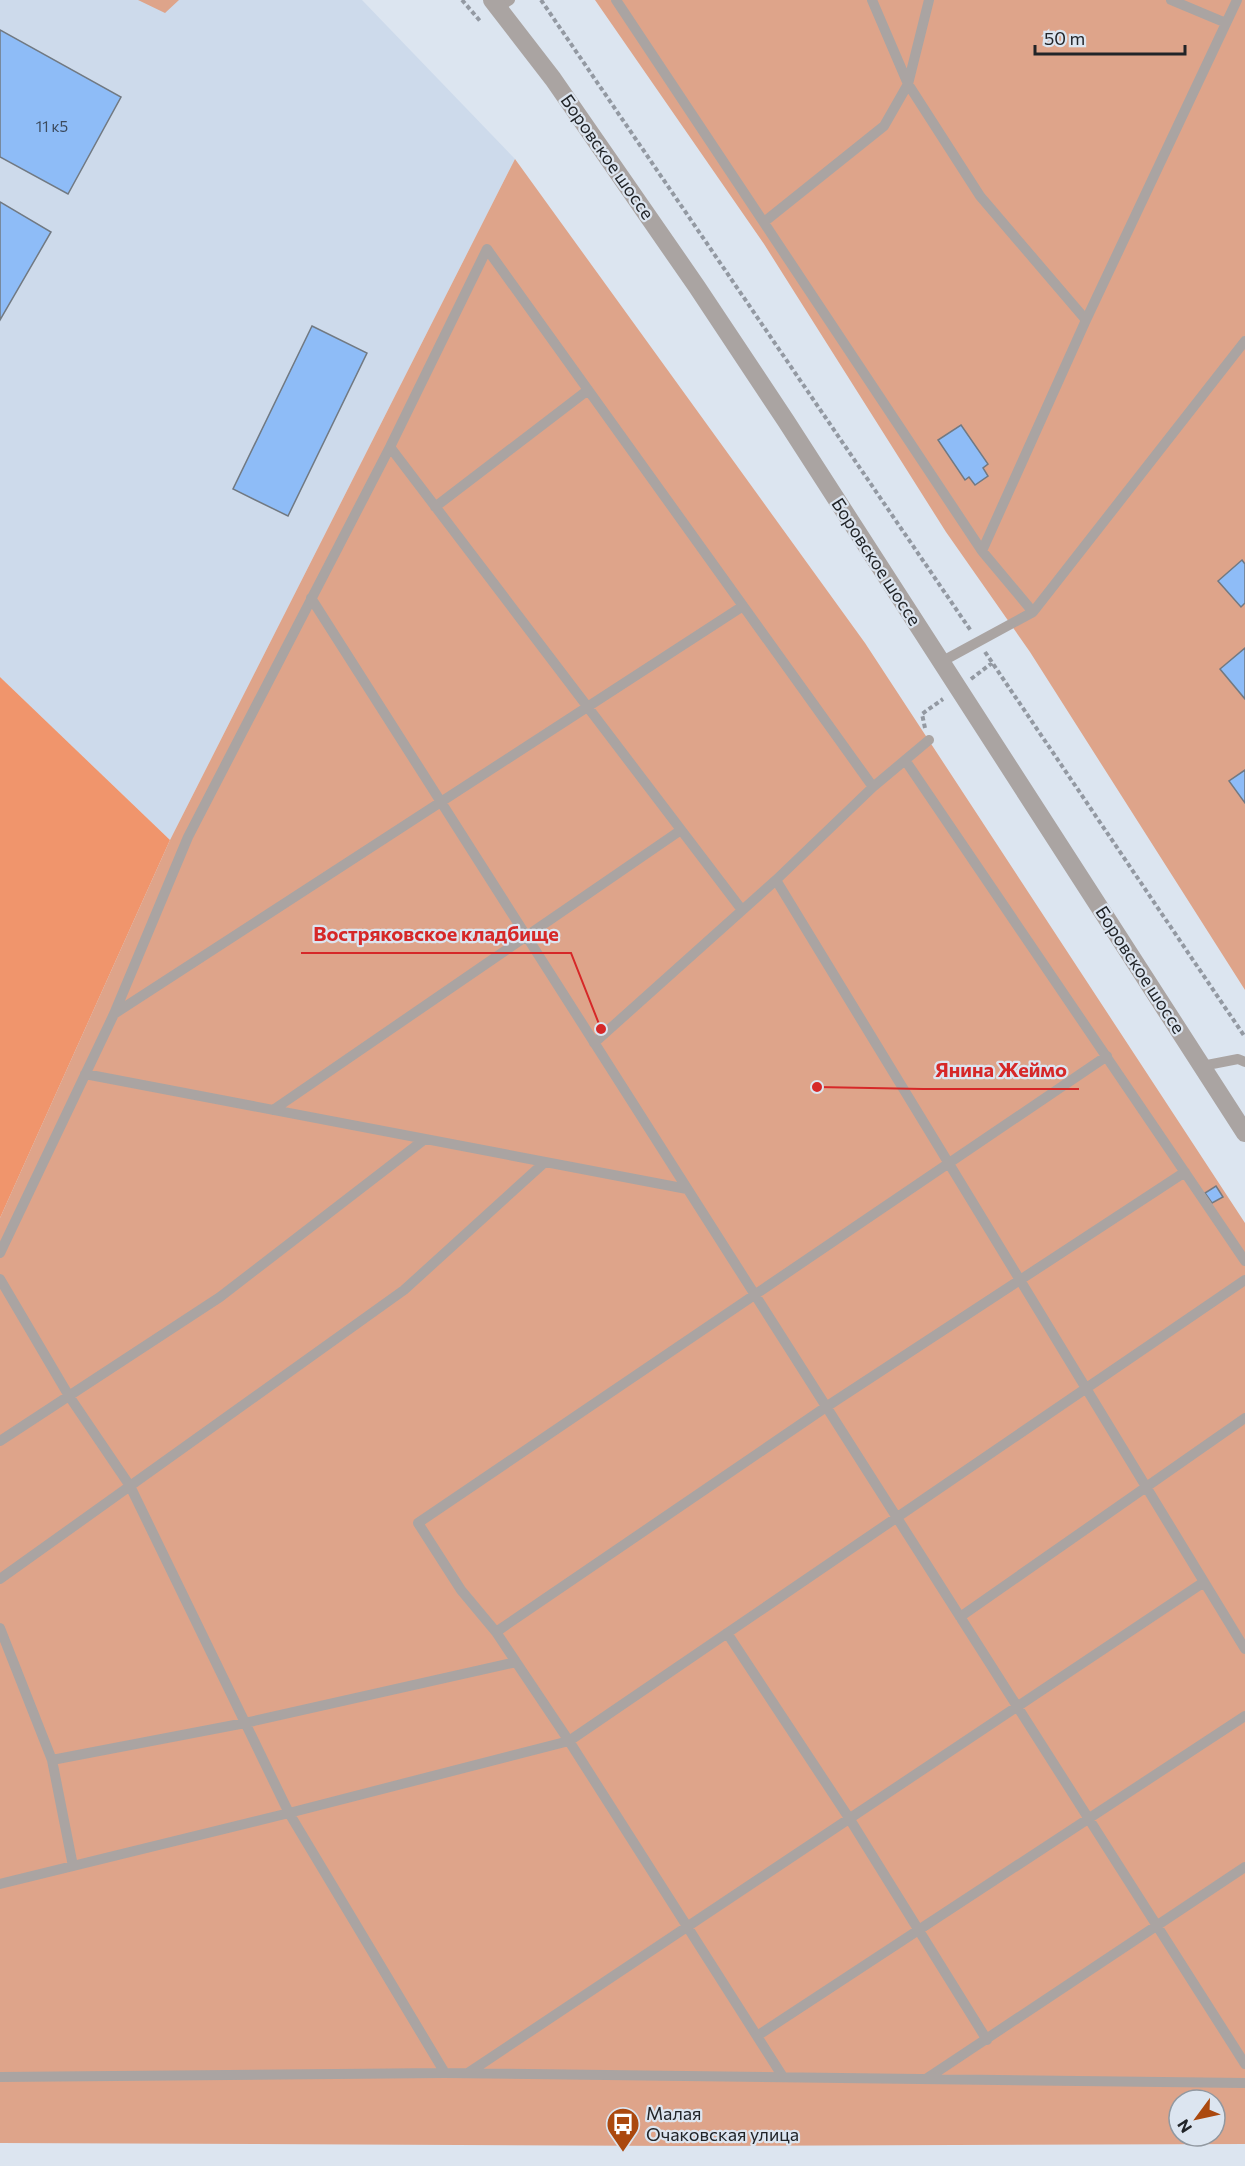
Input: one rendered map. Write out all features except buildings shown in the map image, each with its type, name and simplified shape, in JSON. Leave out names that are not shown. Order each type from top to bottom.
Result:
[{"type":"street","name":"Боровское шоссе","points":[[501,2],[697,286],[786,421],[1245,1133]]},
{"type":"lane","points":[[616,0],[982,551],[1033,612]]},
{"type":"lane","points":[[872,0],[908,84],[980,196],[1086,320]]},
{"type":"lane","points":[[764,222],[884,126],[908,84],[929,0]]},
{"type":"lane","points":[[1171,0],[1226,23]]},
{"type":"lane","points":[[982,551],[1086,320],[1237,0]]},
{"type":"lane","points":[[0,1253],[114,1014],[188,837],[390,447],[487,249],[873,787]]},
{"type":"lane","points":[[941,662],[1033,612],[1245,341]]},
{"type":"lane","points":[[435,507],[588,390]]},
{"type":"lane","points":[[390,447],[742,910]]},
{"type":"lane","points":[[311,598],[1245,2064]]},
{"type":"lane","points":[[114,1014],[743,606]]},
{"type":"lane","points":[[594,1043],[776,880],[873,787],[929,740]]},
{"type":"lane","points":[[905,760],[1245,1261]]},
{"type":"lane","points":[[273,1110],[681,830]]},
{"type":"lane","points":[[776,880],[1245,1649]]},
{"type":"lane","points":[[783,2077],[569,1741],[496,1632],[461,1590],[418,1523],[1107,1056]]},
{"type":"lane","points":[[1202,1066],[1238,1059],[1245,1062]]},
{"type":"lane","points":[[85,1074],[687,1189]]},
{"type":"lane","points":[[0,1441],[220,1297],[425,1139]]},
{"type":"lane","points":[[0,1579],[404,1290],[545,1162]]},
{"type":"lane","points":[[496,1632],[826,1407],[1185,1172]]},
{"type":"lane","points":[[0,1279],[69,1396],[130,1486],[289,1813],[446,2073]]},
{"type":"lane","points":[[0,1884],[569,1741],[1245,1280]]},
{"type":"lane","points":[[960,1617],[1245,1418]]},
{"type":"lane","points":[[468,2073],[1204,1582]]},
{"type":"lane","points":[[0,1628],[52,1760],[73,1866]]},
{"type":"lane","points":[[727,1633],[849,1818],[987,2040]]},
{"type":"lane","points":[[52,1760],[245,1723],[516,1662]]},
{"type":"lane","points":[[757,2036],[1245,1716]]},
{"type":"lane","points":[[926,2079],[1245,1867]]},
{"type":"lane","points":[[0,2077],[468,2073],[1245,2083]]},
{"type":"path","points":[[462,0],[481,22]]},
{"type":"path","points":[[541,0],[1245,1037]]},
{"type":"shaded area","points":[[0,0],[362,0],[515,159],[170,840],[0,677]]},
{"type":"shaded area","points":[[138,0],[179,0],[165,13]]},
{"type":"shaded area","points":[[595,0],[1245,0],[1245,990],[1030,652],[946,532],[764,244]]},
{"type":"shaded area","points":[[515,159],[865,643],[1245,1223],[1245,2144],[1227,2144],[1227,2088],[1167,2088],[1167,2144],[686,2146],[0,2143],[0,1218],[170,840]]},
{"type":"shaded area","points":[[0,677],[170,840],[0,1218]]},
{"type":"place","name":"Востряковское кладбище","points":[[601,1029]]},
{"type":"place","name":"Янина Жеймо","points":[[817,1087]]},
{"type":"place","name":"Малая Очаковская улица","points":[[623,2153]]}]
